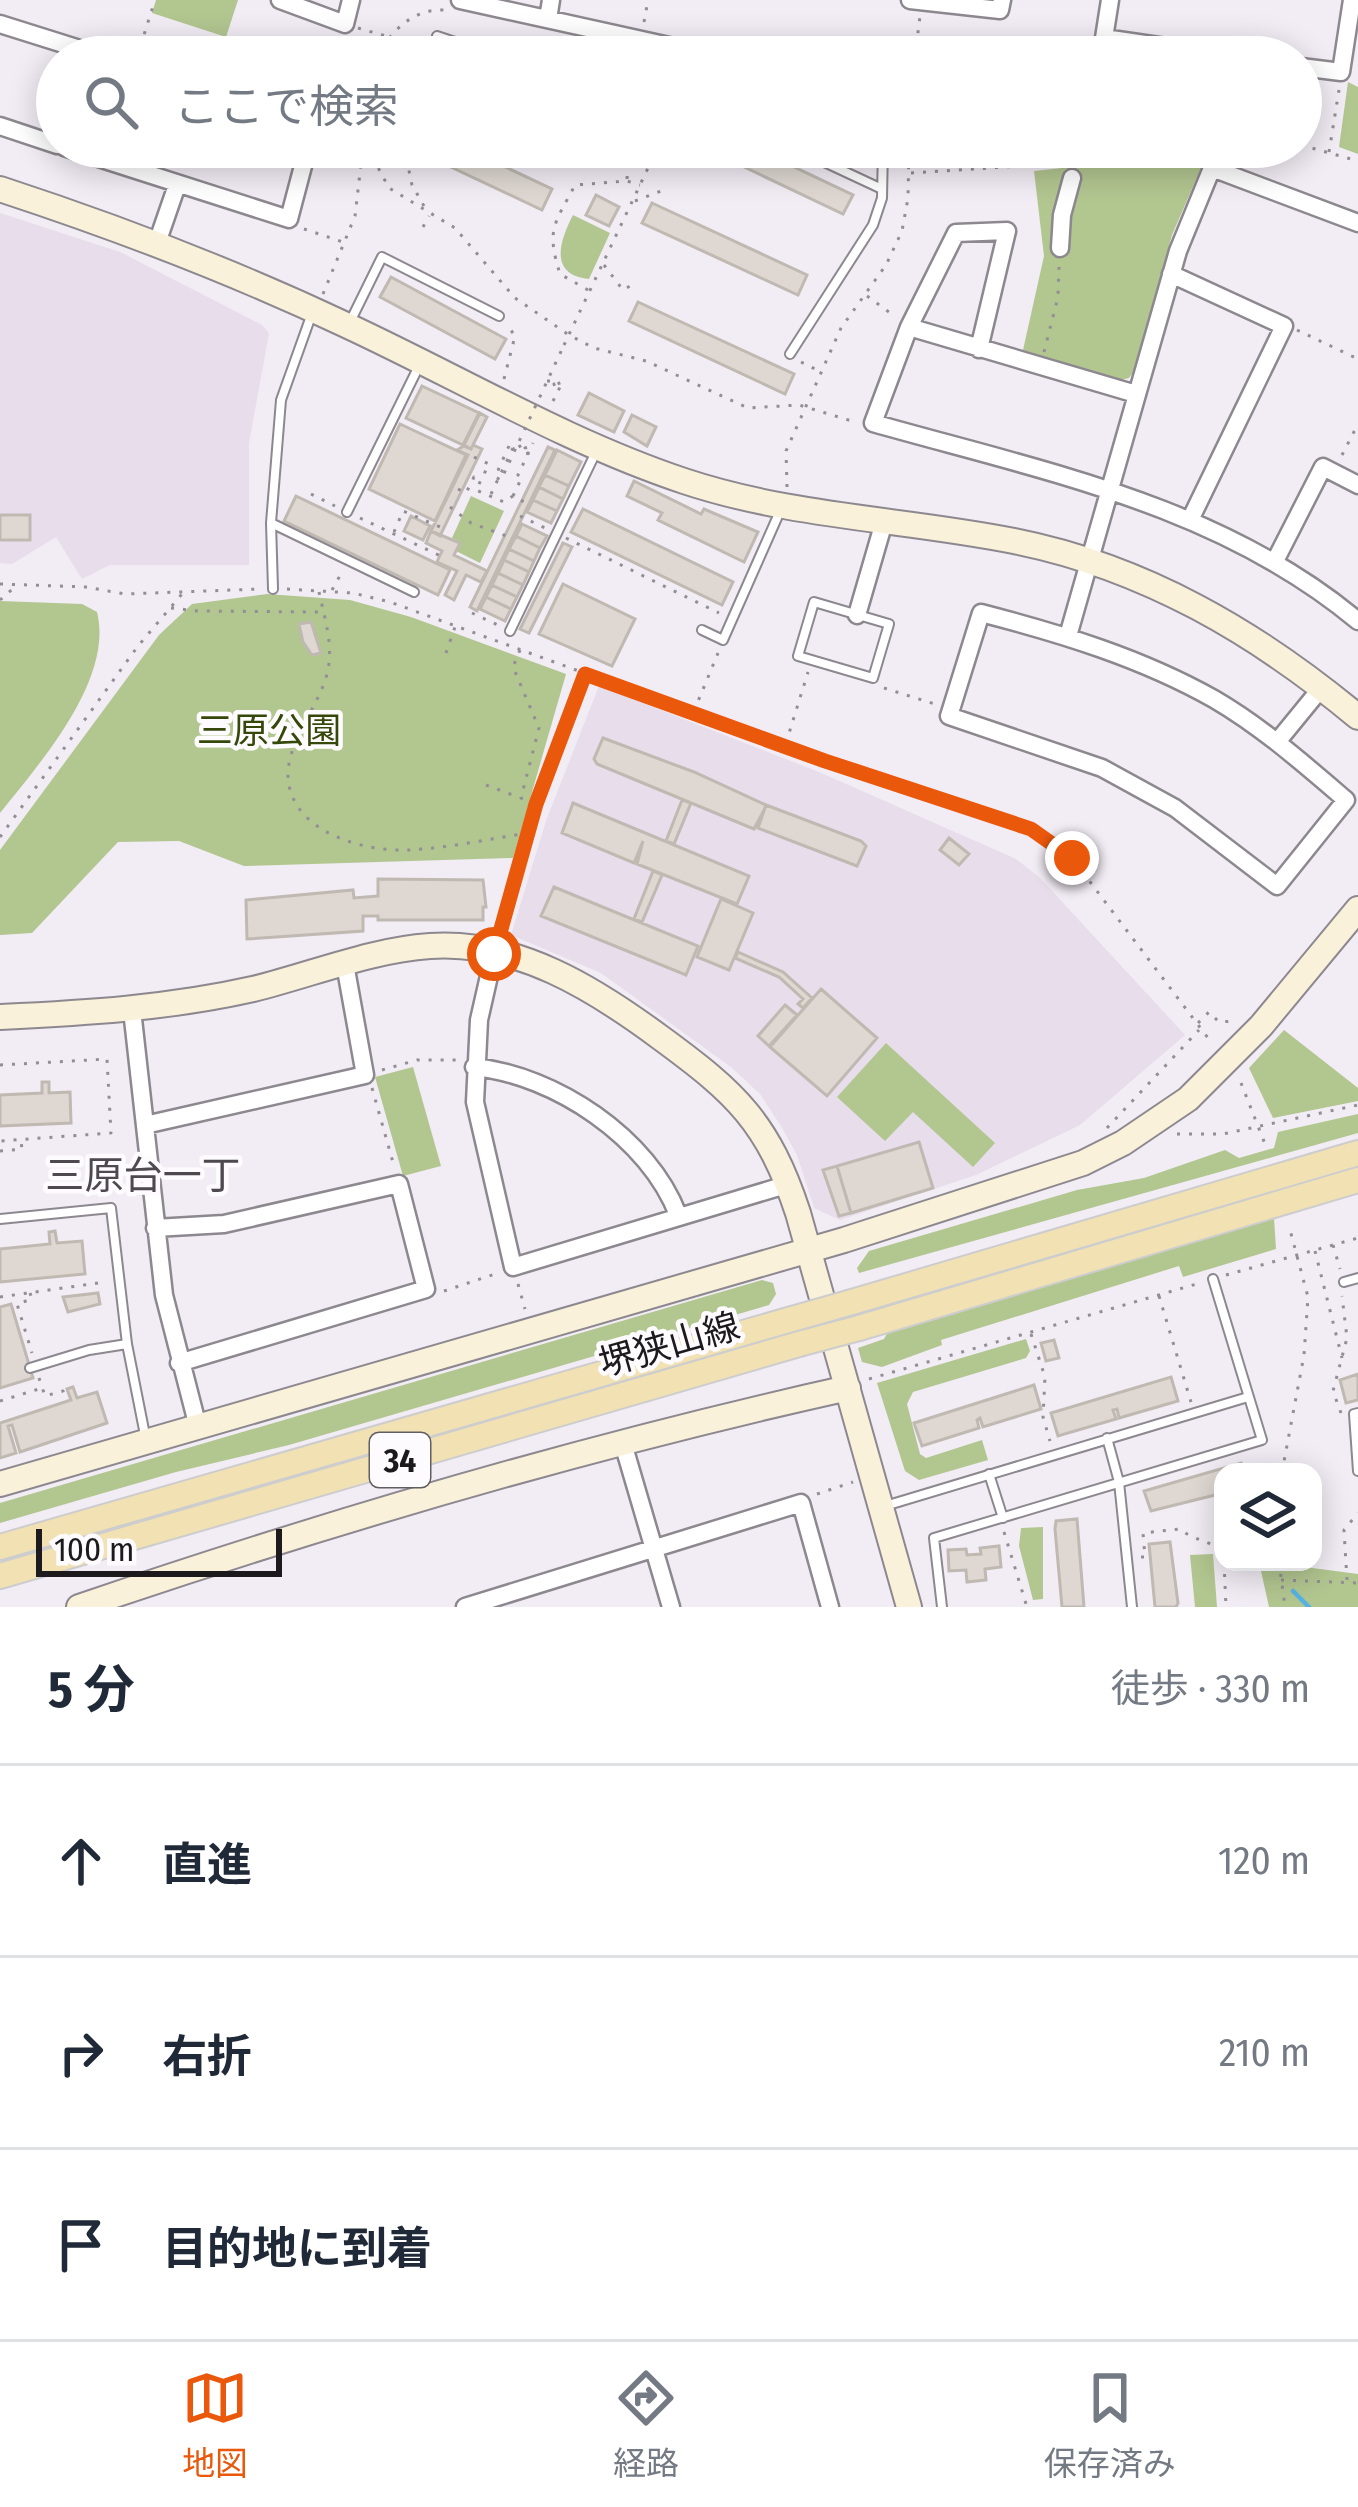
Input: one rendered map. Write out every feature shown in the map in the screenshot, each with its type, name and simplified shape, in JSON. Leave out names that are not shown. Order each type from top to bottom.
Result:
[{"type":"main road","name":"堺狭山線","points":[[0,1576],[796,1331],[852,1302],[1358,1154]]},
{"type":"main road","name":"堺狭山線","points":[[7,1544],[796,1331],[859,1328],[1358,1180]]},
{"type":"main road","points":[[0,1592],[92,1550]]},
{"type":"street","points":[[280,0],[345,24],[351,0]]},
{"type":"street","points":[[548,20],[551,0]]},
{"type":"street","points":[[916,2],[1000,10],[1002,0]]},
{"type":"street","points":[[1104,36],[1110,0]]},
{"type":"street","points":[[1322,70],[1341,72],[1352,0]]},
{"type":"street","points":[[459,6],[622,36]]},
{"type":"street","points":[[0,24],[38,36]]},
{"type":"street","points":[[0,126],[36,138]]},
{"type":"street","points":[[128,168],[288,219],[302,168]]},
{"type":"street","points":[[1068,636],[1171,274],[1211,168]]},
{"type":"street","points":[[1214,168],[1358,223]]},
{"type":"street","points":[[1060,248],[1062,215],[1072,178]]},
{"type":"street","points":[[157,243],[177,184]]},
{"type":"street","points":[[0,189],[318,304],[349,326],[598,447],[684,481],[884,522],[1018,542],[1119,571],[1224,619],[1358,717]]},
{"type":"street","points":[[980,349],[1007,231],[956,233],[909,327],[872,423],[1191,518],[1275,561],[1358,621]]},
{"type":"street","points":[[1171,274],[1284,326],[1191,518]]},
{"type":"street","points":[[909,327],[1136,394]]},
{"type":"street","points":[[1275,561],[1323,467],[1358,485]]},
{"type":"street","points":[[857,615],[884,522]]},
{"type":"street","points":[[981,613],[1068,636],[1159,670],[1217,700],[1346,800],[1277,886],[1175,808],[1102,768],[949,716],[981,613]]},
{"type":"street","points":[[1277,742],[1322,687]]},
{"type":"street","points":[[0,1484],[1035,1182],[1123,1143],[1188,1099],[1229,1060],[1358,909]]},
{"type":"street","points":[[0,1017],[132,1010],[251,989],[430,946],[494,954],[567,974],[605,997],[724,1084],[752,1115],[789,1184],[855,1385],[909,1607]]},
{"type":"street","points":[[494,954],[475,1064],[475,1102],[513,1267],[789,1184]]},
{"type":"street","points":[[145,1125],[364,1075],[345,964]]},
{"type":"street","points":[[132,1010],[155,1228],[178,1363],[198,1426]]},
{"type":"street","points":[[475,1064],[561,1095],[607,1124],[670,1193],[678,1215]]},
{"type":"street","points":[[155,1228],[224,1224],[398,1184],[426,1289],[178,1363]]},
{"type":"street","points":[[79,1607],[349,1518],[622,1440],[855,1385]]},
{"type":"street","points":[[622,1440],[671,1607]]},
{"type":"street","points":[[465,1607],[801,1503],[830,1607]]},
{"type":"lane","points":[[836,168],[882,189]]},
{"type":"lane","points":[[790,354],[873,225],[880,210],[882,168]]},
{"type":"lane","points":[[349,326],[382,257],[499,316]]},
{"type":"lane","points":[[273,589],[271,523],[281,400],[318,304]]},
{"type":"lane","points":[[347,512],[421,361]]},
{"type":"lane","points":[[510,631],[598,447]]},
{"type":"lane","points":[[702,630],[723,640],[784,499]]},
{"type":"lane","points":[[271,523],[414,592]]},
{"type":"lane","points":[[750,549],[760,554]]},
{"type":"lane","points":[[814,602],[857,615],[889,624],[873,678],[798,656],[814,602]]},
{"type":"lane","points":[[0,1219],[112,1208],[127,1344],[146,1441]]},
{"type":"lane","points":[[1344,1282],[1358,1278]]},
{"type":"lane","points":[[942,1607],[934,1538],[1262,1440],[1213,1279]]},
{"type":"lane","points":[[34,1368],[89,1350],[127,1344]]},
{"type":"lane","points":[[884,1507],[1248,1397]]},
{"type":"lane","points":[[1356,1414],[1358,1471]]},
{"type":"lane","points":[[1107,1438],[1119,1482],[1132,1607]]},
{"type":"lane","points":[[989,1474],[1002,1518]]},
{"type":"path","points":[[144,36],[155,0]]},
{"type":"path","points":[[642,36],[647,0]]},
{"type":"path","points":[[915,36],[916,2]]},
{"type":"path","points":[[389,36],[422,12],[459,6]]},
{"type":"path","points":[[345,24],[385,36]]},
{"type":"path","points":[[1329,152],[1341,72]]},
{"type":"path","points":[[1322,150],[1358,161]]},
{"type":"path","points":[[318,304],[346,242],[363,168]]},
{"type":"path","points":[[377,168],[389,188],[454,228],[515,298],[594,348],[646,361],[748,408],[806,406],[872,423]]},
{"type":"path","points":[[408,168],[412,185],[429,214]]},
{"type":"path","points":[[627,181],[628,168]]},
{"type":"path","points":[[490,496],[513,448],[509,446],[495,477],[501,480],[648,168]]},
{"type":"path","points":[[784,499],[786,452],[806,406],[841,328],[886,265],[902,230],[909,168]]},
{"type":"path","points":[[909,173],[988,168]]},
{"type":"path","points":[[1072,178],[1088,168]]},
{"type":"path","points":[[590,291],[560,274],[550,242],[554,225],[575,185],[627,181],[640,185]]},
{"type":"path","points":[[632,202],[661,191]]},
{"type":"path","points":[[423,227],[429,214]]},
{"type":"path","points":[[288,219],[346,242]]},
{"type":"path","points":[[1040,367],[1058,297],[1060,248]]},
{"type":"path","points":[[603,263],[623,290],[635,283]]},
{"type":"path","points":[[840,276],[909,327]]},
{"type":"path","points":[[499,316],[514,336],[502,384]]},
{"type":"path","points":[[1284,326],[1358,359]]},
{"type":"path","points":[[790,354],[821,372]]},
{"type":"path","points":[[548,381],[558,381],[560,386],[555,388],[554,384],[558,384],[561,386],[552,403]]},
{"type":"path","points":[[1334,472],[1358,424]]},
{"type":"path","points":[[474,457],[489,464],[476,490],[504,502],[513,496],[530,450],[525,448],[529,447],[530,452],[527,454],[525,454],[518,445]]},
{"type":"path","points":[[458,489],[466,493],[474,477],[480,481]]},
{"type":"path","points":[[311,494],[445,558]]},
{"type":"path","points":[[513,496],[526,502]]},
{"type":"path","points":[[450,507],[471,523],[509,537]]},
{"type":"path","points":[[393,534],[404,511],[440,527]]},
{"type":"path","points":[[520,516],[731,620]]},
{"type":"path","points":[[331,591],[340,576]]},
{"type":"path","points":[[0,584],[86,587],[124,594],[331,591],[389,602],[1031,829],[1072,858],[1211,1042]]},
{"type":"path","points":[[0,600],[18,584]]},
{"type":"path","points":[[0,837],[184,591]]},
{"type":"path","points":[[319,591],[329,641],[327,674],[296,743],[288,776],[297,808],[328,836],[403,851],[528,833]]},
{"type":"path","points":[[171,608],[323,611]]},
{"type":"path","points":[[472,613],[510,631],[507,643]]},
{"type":"path","points":[[446,652],[456,625]]},
{"type":"path","points":[[693,712],[723,640]]},
{"type":"path","points":[[521,649],[513,667],[539,728],[521,798]]},
{"type":"path","points":[[785,745],[812,660]]},
{"type":"path","points":[[494,954],[536,804],[585,674]]},
{"type":"path","points":[[882,687],[951,709]]},
{"type":"path","points":[[486,785],[536,804]]},
{"type":"path","points":[[1099,1138],[1209,1012],[1219,1022],[1235,1021],[1241,1026]]},
{"type":"path","points":[[0,1065],[107,1059],[105,1144]]},
{"type":"path","points":[[398,1184],[364,1075],[417,1060],[475,1064]]},
{"type":"path","points":[[1241,1083],[1265,1144]]},
{"type":"path","points":[[1169,1134],[1223,1134],[1358,1105]]},
{"type":"path","points":[[0,1141],[123,1132]]},
{"type":"path","points":[[61,1137],[62,1147]]},
{"type":"path","points":[[0,1151],[22,1149],[21,1140]]},
{"type":"path","points":[[1284,1463],[1304,1355],[1308,1297],[1291,1230]]},
{"type":"path","points":[[855,1385],[1358,1238]]},
{"type":"path","points":[[1333,1245],[1344,1282],[1347,1338],[1334,1399],[1343,1414],[1356,1414]]},
{"type":"path","points":[[1315,1250],[1342,1358]]},
{"type":"path","points":[[426,1289],[437,1293],[513,1267],[527,1317]]},
{"type":"path","points":[[0,1297],[120,1281]]},
{"type":"path","points":[[30,1291],[32,1299],[17,1304],[34,1368],[45,1396],[63,1391],[66,1398]]},
{"type":"path","points":[[1158,1294],[1194,1413]]},
{"type":"path","points":[[1030,1332],[1045,1377],[1043,1417],[1054,1454]]},
{"type":"path","points":[[0,1401],[42,1388]]},
{"type":"path","points":[[801,1503],[861,1480]]},
{"type":"path","points":[[1347,1582],[1344,1530],[1358,1513]]},
{"type":"path","points":[[1002,1518],[1027,1607]]},
{"type":"path","points":[[1127,1559],[1145,1557],[1143,1533],[1180,1529],[1195,1542],[1214,1544]]},
{"type":"path","points":[[1224,1571],[1226,1607]]},
{"type":"path","points":[[1280,1571],[1286,1607]]},
{"type":"path","points":[[1281,1580],[1358,1582]]},
{"type":"shaded area","points":[[0,213],[120,252],[262,325],[269,333],[249,443],[249,565],[110,565],[82,579],[56,537],[12,564],[0,563]]},
{"type":"shaded area","points":[[599,686],[819,772],[1016,859],[1040,878],[1185,1035],[1080,1125],[976,1175],[840,1220],[814,1208],[797,1155],[781,1126],[760,1094],[731,1067],[601,973],[511,935],[547,818]]},
{"type":"green space","points":[[156,0],[238,0],[226,36],[152,13]]},
{"type":"green space","points":[[1348,82],[1358,87],[1358,154],[1339,147]]},
{"type":"green space","points":[[1201,168],[1172,235],[1129,378],[1121,380],[1023,350],[1044,256],[1034,171]]},
{"type":"green space","points":[[573,215],[610,233],[589,279],[568,271],[561,256]]},
{"type":"green space","points":[[471,496],[504,511],[480,563],[456,551],[460,542],[452,538]]},
{"type":"green space","name":"三原公園","points":[[267,594],[350,600],[411,617],[566,674],[513,858],[244,866],[179,841],[118,842],[32,933],[0,935],[0,850],[159,635],[192,604]]},
{"type":"green space","points":[[0,601],[82,604],[97,612],[99,638],[95,665],[70,719],[0,813]]},
{"type":"green space","points":[[1284,1030],[1358,1088],[1358,1101],[1273,1118],[1249,1068]]},
{"type":"green space","points":[[886,1043],[995,1143],[973,1167],[913,1112],[885,1141],[837,1097]]},
{"type":"green space","points":[[413,1067],[441,1166],[403,1176],[375,1077]]},
{"type":"green space","points":[[1358,1114],[1358,1133],[859,1273],[857,1268],[869,1251],[1077,1190],[1144,1178],[1225,1150],[1239,1158],[1274,1148],[1278,1132]]},
{"type":"green space","points":[[1274,1218],[1276,1249],[1183,1277],[1179,1266],[941,1340],[942,1345],[882,1367],[862,1362],[858,1348],[884,1339],[889,1330]]},
{"type":"green space","points":[[762,1280],[773,1283],[776,1294],[769,1305],[289,1445],[0,1523],[0,1503]]},
{"type":"green space","points":[[1026,1339],[1030,1351],[1026,1358],[913,1392],[907,1404],[920,1454],[926,1458],[982,1440],[988,1460],[919,1480],[905,1471],[877,1383]]},
{"type":"green space","points":[[1043,1527],[1043,1599],[1033,1600],[1019,1546],[1021,1528]]},
{"type":"green space","points":[[1213,1554],[1217,1607],[1195,1607],[1190,1555]]},
{"type":"green space","points":[[1322,1569],[1358,1574],[1358,1607],[1269,1607],[1261,1571]]},
{"type":"building","points":[[453,168],[508,168],[552,189],[542,210]]},
{"type":"building","points":[[746,168],[796,168],[853,195],[843,214]]},
{"type":"building","points":[[596,195],[619,207],[609,226],[586,215]]},
{"type":"building","points":[[652,203],[807,275],[798,295],[642,223]]},
{"type":"building","points":[[391,277],[506,339],[495,359],[380,297]]},
{"type":"building","points":[[638,302],[794,374],[785,394],[629,321]]},
{"type":"building","points":[[422,386],[479,413],[463,445],[406,418]]},
{"type":"building","points":[[589,393],[624,411],[614,432],[578,415]]},
{"type":"building","points":[[480,413],[487,417],[471,449],[464,445]]},
{"type":"building","points":[[632,415],[656,427],[647,446],[624,432]]},
{"type":"building","points":[[400,424],[466,455],[435,521],[369,489]]},
{"type":"building","points":[[473,445],[482,449],[440,536],[431,531],[468,455],[457,450]]},
{"type":"building","points":[[548,447],[555,450],[477,611],[470,607]]},
{"type":"building","points":[[557,450],[581,462],[569,486],[545,475]]},
{"type":"building","points":[[545,475],[569,486],[563,499],[539,487]]},
{"type":"building","points":[[634,481],[701,514],[704,509],[758,532],[744,562],[658,520],[662,513],[627,496]]},
{"type":"building","points":[[539,487],[563,499],[557,511],[533,500]]},
{"type":"building","points":[[296,496],[450,570],[438,595],[284,521]]},
{"type":"building","points":[[533,500],[557,511],[551,523],[527,512]]},
{"type":"building","points":[[583,509],[733,582],[722,605],[571,532]]},
{"type":"building","points":[[0,515],[30,515],[30,540],[0,540]]},
{"type":"building","points":[[411,516],[430,526],[423,540],[404,531]]},
{"type":"building","points":[[522,524],[547,536],[540,548],[516,536]]},
{"type":"building","points":[[431,531],[460,543],[454,555],[487,571],[481,582],[466,575],[454,600],[445,595],[457,571],[437,562],[442,551],[426,543]]},
{"type":"building","points":[[516,536],[540,548],[534,561],[509,549]]},
{"type":"building","points":[[563,543],[572,547],[529,633],[520,629]]},
{"type":"building","points":[[509,549],[534,561],[529,572],[504,560]]},
{"type":"building","points":[[504,560],[529,572],[523,585],[498,573]]},
{"type":"building","points":[[498,573],[523,585],[517,597],[492,585]]},
{"type":"building","points":[[563,584],[635,619],[612,666],[539,634]]},
{"type":"building","points":[[492,585],[517,597],[511,609],[486,597]]},
{"type":"building","points":[[486,597],[511,609],[505,621],[480,609]]},
{"type":"building","points":[[311,622],[321,653],[312,655],[299,624]]},
{"type":"building","points":[[603,738],[694,772],[766,805],[764,810],[754,829],[597,764],[594,759]]},
{"type":"building","points":[[682,800],[691,803],[674,844],[666,841]]},
{"type":"building","points":[[573,803],[749,876],[737,904],[637,864],[643,841],[634,863],[562,833]]},
{"type":"building","points":[[766,805],[861,841],[866,846],[857,866],[758,828]]},
{"type":"building","points":[[949,838],[969,854],[959,865],[940,850]]},
{"type":"building","points":[[653,871],[662,875],[642,922],[634,919]]},
{"type":"building","points":[[378,879],[483,880],[483,920],[363,916],[363,931],[247,939],[246,900],[353,890],[354,898],[378,896]]},
{"type":"building","points":[[554,887],[698,946],[686,975],[541,916]]},
{"type":"building","points":[[721,899],[753,913],[729,970],[697,957]]},
{"type":"building","points":[[738,952],[783,972],[812,998],[803,1008],[798,1004],[803,999],[779,977],[735,958]]},
{"type":"building","points":[[821,989],[877,1038],[827,1096],[770,1047]]},
{"type":"building","points":[[785,1005],[797,1015],[769,1046],[758,1036]]},
{"type":"building","points":[[42,1082],[49,1082],[49,1093],[70,1092],[71,1123],[0,1126],[0,1095],[42,1093]]},
{"type":"building","points":[[919,1142],[933,1188],[851,1213],[837,1166]]},
{"type":"building","points":[[837,1166],[851,1213],[839,1216],[823,1170]]},
{"type":"building","points":[[55,1231],[57,1243],[82,1241],[85,1274],[0,1282],[0,1249],[50,1244],[49,1232]]},
{"type":"building","points":[[98,1293],[100,1304],[68,1312],[63,1297]]},
{"type":"building","points":[[11,1304],[33,1378],[0,1388],[0,1307]]},
{"type":"building","points":[[1054,1340],[1059,1358],[1046,1361],[1041,1343]]},
{"type":"building","points":[[1358,1374],[1358,1400],[1346,1403],[1340,1380]]},
{"type":"building","points":[[1171,1377],[1178,1401],[1119,1418],[1117,1409],[1113,1410],[1116,1419],[1058,1436],[1051,1413]]},
{"type":"building","points":[[1034,1385],[1041,1409],[983,1427],[980,1418],[979,1428],[922,1446],[914,1423]]},
{"type":"building","points":[[73,1387],[77,1398],[97,1392],[107,1423],[20,1452],[12,1425],[8,1426],[16,1453],[0,1458],[0,1423],[71,1400],[67,1389]]},
{"type":"building","points":[[1214,1471],[1214,1495],[1151,1511],[1144,1491]]},
{"type":"building","points":[[1077,1519],[1084,1607],[1062,1607],[1056,1521]]},
{"type":"building","points":[[1170,1542],[1178,1603],[1155,1607],[1149,1544]]},
{"type":"building","points":[[999,1546],[1001,1567],[985,1569],[986,1580],[967,1582],[966,1570],[949,1571],[948,1550],[981,1554],[980,1548]]},
{"type":"waterway","points":[[1293,1591],[1309,1607]]},
{"type":"district","name":"三原台一丁","points":[[143,1175]]},
{"type":"route","points":[[494,954],[536,804],[585,674],[1031,829],[1072,858]]}]
